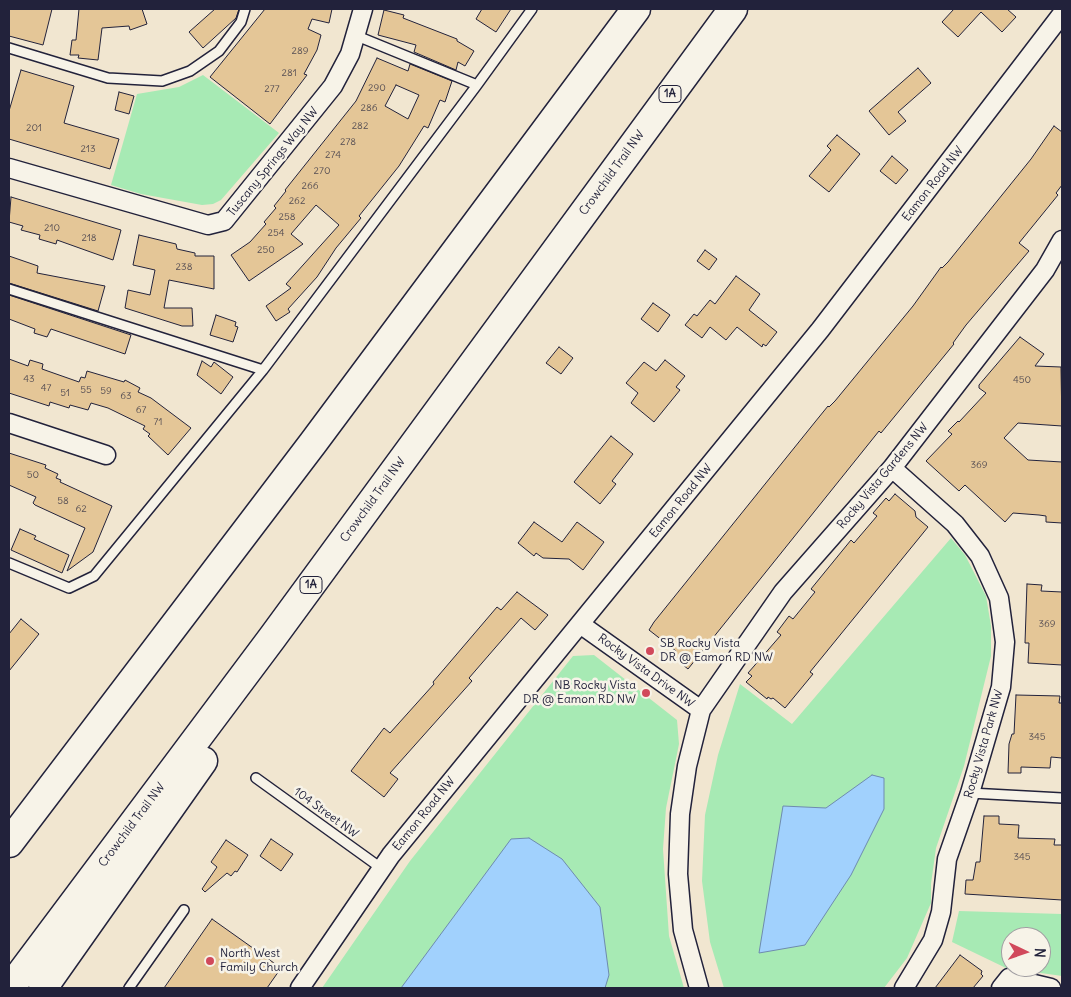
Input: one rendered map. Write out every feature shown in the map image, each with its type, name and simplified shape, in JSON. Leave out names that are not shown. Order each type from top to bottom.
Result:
[{"type":"highway","points":[[9,843],[313,443],[636,9]]},
{"type":"highway","name":"Crowchild Trail NW","points":[[10,988],[272,638],[733,9]]},
{"type":"highway","points":[[42,988],[256,685],[272,638]]},
{"type":"street","name":"Tuscany Springs Way NW","points":[[9,168],[208,225],[224,221],[323,101],[343,70],[356,36],[363,9]]},
{"type":"street","points":[[1058,9],[1062,13]]},
{"type":"street","name":"Eamon Road NW","points":[[300,988],[381,868],[820,330],[1050,33],[1062,13]]},
{"type":"street","name":"Rocky Vista Gardens NW","points":[[701,710],[783,592],[892,468],[1045,270],[1062,240]]},
{"type":"street","points":[[9,423],[106,455]]},
{"type":"street","name":"Rocky Vista Park NW","points":[[892,468],[955,524],[980,556],[1000,598],[1005,642],[1001,687],[970,793],[947,859],[941,912],[933,940],[904,988]]},
{"type":"street","name":"Rocky Vista Drive NW","points":[[580,624],[701,710],[687,766],[683,795],[678,874],[683,930],[699,988]]},
{"type":"street","points":[[1001,988],[1009,978],[1051,988]]},
{"type":"lane","points":[[9,48],[108,78],[162,81],[190,72],[219,51],[242,22],[245,9]]},
{"type":"lane","points":[[9,563],[69,588],[94,576],[263,370],[477,86],[532,9]]},
{"type":"lane","points":[[356,36],[477,86]]},
{"type":"lane","points":[[9,290],[263,370]]},
{"type":"lane","name":"104 Street NW","points":[[256,778],[381,868]]},
{"type":"lane","points":[[970,793],[1062,798]]},
{"type":"lane","points":[[129,988],[184,910]]},
{"type":"green space","points":[[203,75],[279,133],[221,200],[213,204],[202,205],[141,194],[111,185],[137,94],[179,87]]},
{"type":"green space","points":[[951,538],[965,555],[986,596],[991,626],[991,656],[964,766],[936,848],[931,884],[931,903],[907,958],[884,988],[724,988],[710,942],[702,881],[705,815],[718,755],[740,684],[792,724]]},
{"type":"green space","points":[[594,655],[677,720],[679,744],[666,808],[663,849],[669,936],[684,988],[322,988],[410,861],[573,656]]},
{"type":"green space","points":[[959,911],[1062,914],[1062,976],[1051,974],[1051,927],[1001,927],[1001,966],[952,942]]},
{"type":"water","points":[[872,775],[884,778],[884,809],[851,875],[805,945],[759,953],[783,806],[826,808]]},
{"type":"water","points":[[529,838],[562,859],[600,907],[609,975],[605,988],[401,988],[511,839]]},
{"type":"building","points":[[9,9],[52,9],[43,45],[9,36]]},
{"type":"building","points":[[79,9],[142,9],[147,24],[130,30],[129,26],[102,28],[98,60],[78,58],[79,55],[70,55],[72,40],[76,40]]},
{"type":"building","points":[[215,9],[239,9],[236,18],[203,48],[189,32]]},
{"type":"building","points":[[265,9],[332,9],[329,23],[312,19],[308,29],[321,35],[317,50],[304,74],[307,75],[270,124],[210,77]]},
{"type":"building","points":[[482,9],[511,9],[496,32],[476,19]]},
{"type":"building","points":[[954,9],[1007,9],[1016,17],[1002,32],[981,12],[958,37],[942,22]]},
{"type":"building","points":[[384,10],[404,15],[403,18],[457,39],[457,41],[474,51],[465,66],[458,62],[456,70],[414,52],[416,45],[378,35]]},
{"type":"building","points":[[377,58],[408,71],[410,64],[452,81],[445,102],[440,100],[428,128],[424,126],[399,166],[359,216],[361,218],[336,248],[317,277],[288,309],[290,312],[276,321],[266,306],[291,288],[286,284],[339,225],[316,205],[291,234],[303,244],[249,281],[231,255],[250,242],[266,224],[264,222],[276,208],[274,206],[285,190],[356,101]],"holes":[[[396,85],[419,95],[408,119],[385,106]]]},
{"type":"building","points":[[918,68],[931,83],[898,112],[906,121],[889,135],[869,111]]},
{"type":"building","points":[[21,70],[74,86],[64,123],[119,139],[110,169],[9,139],[9,111]]},
{"type":"building","points":[[119,92],[134,96],[129,114],[115,110]]},
{"type":"building","points":[[1054,126],[1062,132],[1062,185],[1056,193],[1058,195],[1019,243],[1029,251],[966,325],[954,344],[881,433],[879,431],[688,669],[672,656],[676,651],[649,630],[654,622],[828,406],[835,401],[913,306],[941,267],[948,262],[1031,159]]},
{"type":"building","points":[[837,135],[860,154],[829,192],[809,176],[831,150],[827,146]]},
{"type":"building","points":[[892,156],[908,170],[896,184],[880,171]]},
{"type":"building","points":[[11,197],[121,230],[113,260],[57,240],[56,244],[39,239],[40,235],[21,230],[23,226],[9,222]]},
{"type":"building","points":[[139,235],[176,244],[177,249],[195,253],[195,256],[214,256],[214,289],[169,280],[164,308],[192,308],[193,326],[182,326],[125,308],[128,290],[150,295],[155,270],[133,265]]},
{"type":"building","points":[[705,250],[717,259],[709,270],[697,261]]},
{"type":"building","points":[[9,256],[38,266],[37,273],[105,286],[98,311],[9,283]]},
{"type":"building","points":[[736,276],[760,294],[749,310],[777,332],[766,346],[763,344],[762,347],[737,327],[726,340],[710,327],[702,338],[685,325],[694,314],[697,316],[710,300],[715,304]]},
{"type":"building","points":[[9,295],[131,335],[125,354],[51,329],[47,337],[34,333],[35,329],[9,319]]},
{"type":"building","points":[[653,303],[670,315],[658,332],[641,319]]},
{"type":"building","points":[[216,315],[236,322],[235,326],[238,327],[233,342],[210,335]]},
{"type":"building","points":[[1020,337],[1044,354],[1035,366],[1061,367],[1062,426],[1018,423],[1004,438],[1028,460],[1062,462],[1062,523],[1046,522],[1046,516],[1013,513],[1005,522],[965,485],[959,491],[926,461],[952,434],[948,431],[986,393],[979,388],[979,385]]},
{"type":"building","points":[[559,347],[573,358],[561,374],[546,363]]},
{"type":"building","points":[[9,359],[28,366],[30,360],[43,364],[42,369],[79,382],[81,377],[85,378],[87,371],[124,382],[125,380],[140,388],[138,392],[151,398],[191,428],[168,455],[148,436],[150,434],[143,429],[145,426],[108,408],[91,403],[88,410],[70,405],[69,408],[50,402],[49,406],[9,393]]},
{"type":"building","points":[[665,360],[685,376],[676,387],[680,390],[654,422],[631,403],[638,393],[626,383],[644,362],[656,371]]},
{"type":"building","points":[[202,361],[211,367],[214,362],[233,377],[221,394],[197,375]]},
{"type":"building","points":[[611,436],[633,454],[612,481],[616,484],[600,504],[574,482]]},
{"type":"building","points":[[9,453],[46,465],[45,468],[58,474],[56,478],[61,480],[60,482],[112,506],[93,552],[67,571],[85,528],[35,505],[33,503],[36,497],[9,485]]},
{"type":"building","points":[[895,494],[915,511],[916,517],[928,527],[810,672],[813,674],[785,708],[773,698],[768,697],[767,699],[746,682],[752,676],[748,673],[781,635],[777,632],[789,616],[793,619],[815,592],[811,589],[851,540],[854,543],[877,516],[873,513],[886,498],[889,501]]},
{"type":"building","points":[[534,522],[562,542],[577,522],[604,542],[583,570],[569,559],[543,558],[536,553],[534,556],[518,543]]},
{"type":"building","points":[[20,529],[36,536],[34,539],[69,555],[62,573],[11,550]]},
{"type":"building","points":[[1027,584],[1042,585],[1041,591],[1062,592],[1062,665],[1028,663],[1029,643],[1025,643]]},
{"type":"building","points":[[517,592],[548,615],[535,630],[521,618],[469,678],[472,681],[390,773],[398,779],[384,797],[351,771],[384,728],[390,733],[434,684],[433,682],[497,607],[501,610]]},
{"type":"building","points":[[21,619],[39,634],[9,671],[9,634]]},
{"type":"building","points":[[1016,695],[1060,696],[1059,703],[1062,703],[1062,758],[1051,757],[1050,768],[1021,767],[1021,773],[1008,773],[1009,744],[1012,734],[1014,734]]},
{"type":"building","points":[[984,816],[999,816],[999,824],[1019,825],[1018,838],[1055,839],[1054,845],[1062,845],[1062,900],[965,894],[966,880],[973,880],[976,862],[980,862]]},
{"type":"building","points":[[271,839],[293,854],[281,871],[260,856]]},
{"type":"building","points":[[226,840],[248,855],[237,872],[235,871],[231,876],[227,873],[205,892],[202,889],[217,867],[211,862]]},
{"type":"building","points":[[212,919],[281,968],[267,988],[164,988]]},
{"type":"building","points":[[960,955],[982,971],[981,974],[983,976],[973,988],[935,988]]},
{"type":"place","name":"SB Rocky Vista DR @ Eamon RD NW","points":[[650,651]]},
{"type":"place","name":"NB Rocky Vista DR @ Eamon RD NW","points":[[646,693]]},
{"type":"place","name":"North West Family Church","points":[[210,961]]}]
